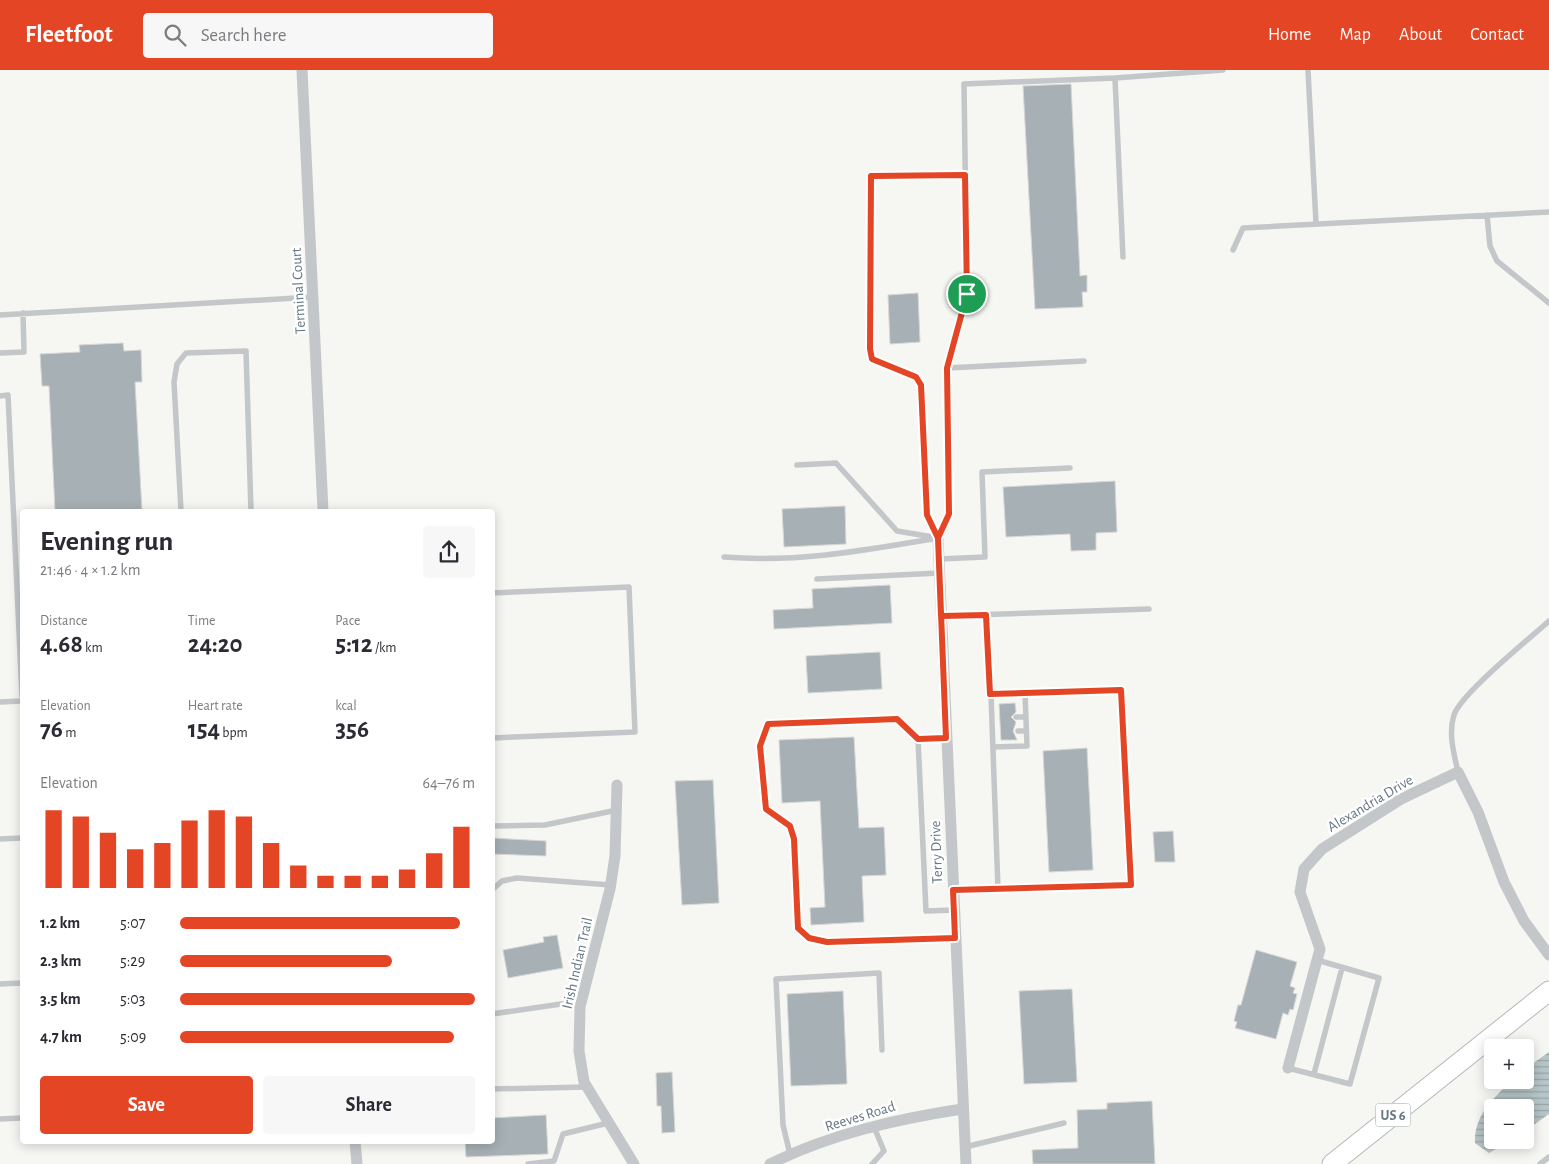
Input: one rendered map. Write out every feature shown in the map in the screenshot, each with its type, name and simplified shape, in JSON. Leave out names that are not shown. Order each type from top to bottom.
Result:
[{"type":"main road","name":"US 6","points":[[1332,1164],[1549,991]]},
{"type":"street","name":"Terminal Court","points":[[302,70],[323,509]]},
{"type":"street","name":"Terry Drive","points":[[938,538],[962,1110],[966,1164]]},
{"type":"street","points":[[1458,772],[1478,812],[1504,882],[1524,921],[1549,955]]},
{"type":"street","name":"Alexandria Drive","points":[[1288,1068],[1320,949],[1300,892],[1304,869],[1322,849],[1393,804],[1458,772]]},
{"type":"street","name":"Irish Indian Trail","points":[[617,785],[615,856],[611,885],[580,1007],[580,1051],[584,1082],[634,1164]]},
{"type":"street","name":"Reeves Road","points":[[770,1164],[790,1154],[874,1126],[913,1117],[962,1110]]},
{"type":"street","points":[[355,1144],[357,1164]]},
{"type":"lane","points":[[938,538],[949,514],[947,368],[967,294],[964,84],[1115,78],[1223,70]]},
{"type":"lane","points":[[1308,70],[1316,223]]},
{"type":"lane","points":[[1115,78],[1123,257]]},
{"type":"lane","points":[[938,538],[927,515],[921,385],[916,377],[872,359],[870,349],[871,176],[965,175]]},
{"type":"lane","points":[[1233,250],[1243,228],[1549,212]]},
{"type":"lane","points":[[1487,215],[1490,246],[1497,260],[1549,303]]},
{"type":"lane","points":[[0,314],[313,297]]},
{"type":"lane","points":[[0,353],[24,352],[22,313]]},
{"type":"lane","points":[[181,509],[174,382],[176,364],[186,353],[246,351],[251,509]]},
{"type":"lane","points":[[947,368],[1084,361]]},
{"type":"lane","points":[[0,396],[8,395],[20,653]]},
{"type":"lane","points":[[797,465],[836,463],[897,531],[938,538]]},
{"type":"lane","points":[[939,559],[985,556],[982,472],[1070,468]]},
{"type":"lane","points":[[724,557],[760,560],[846,554],[938,538]]},
{"type":"lane","points":[[817,579],[939,573]]},
{"type":"lane","points":[[495,593],[629,587],[635,732],[495,738]]},
{"type":"lane","points":[[941,616],[1148,610]]},
{"type":"lane","points":[[986,615],[992,718],[998,890]]},
{"type":"lane","points":[[1458,772],[1452,744],[1454,715],[1468,695],[1549,622]]},
{"type":"lane","points":[[953,890],[1131,885],[1121,690],[990,694]]},
{"type":"lane","points":[[993,747],[1027,746],[1025,693]]},
{"type":"lane","points":[[0,702],[20,701]]},
{"type":"lane","points":[[1016,717],[1026,717]]},
{"type":"lane","points":[[992,718],[1000,718]]},
{"type":"lane","points":[[954,910],[926,911],[918,739],[897,719],[768,724],[760,746],[766,809],[790,826],[794,839],[798,928],[809,938],[827,942],[955,938]]},
{"type":"lane","points":[[1018,731],[1026,731]]},
{"type":"lane","points":[[992,732],[1000,732]]},
{"type":"lane","points":[[918,739],[946,738]]},
{"type":"lane","points":[[495,826],[545,825],[616,810]]},
{"type":"lane","points":[[0,839],[20,838]]},
{"type":"lane","points":[[495,887],[502,881],[517,878],[611,885]]},
{"type":"lane","points":[[1288,1068],[1350,1084],[1379,978],[1317,960]]},
{"type":"lane","points":[[1314,1074],[1342,968]]},
{"type":"lane","points":[[790,1154],[782,1125],[776,979],[879,973],[882,1050]]},
{"type":"lane","points":[[0,984],[20,983]]},
{"type":"lane","points":[[495,1014],[568,1003],[580,1007]]},
{"type":"lane","points":[[495,1089],[587,1087]]},
{"type":"lane","points":[[0,1119],[20,1118]]},
{"type":"lane","points":[[965,1147],[1064,1122]]},
{"type":"lane","points":[[528,1164],[554,1161],[563,1134],[608,1123]]},
{"type":"lane","points":[[872,1164],[884,1151],[874,1126]]},
{"type":"lane","points":[[1540,1164],[1549,1157]]},
{"type":"shaded area","points":[[1549,1052],[1549,1114],[1534,1125],[1534,1099],[1494,1099],[1503,1089],[1534,1089],[1534,1063]]},
{"type":"shaded area","points":[[1484,1111],[1484,1149],[1496,1149],[1489,1153],[1475,1143],[1481,1116]]},
{"type":"building","points":[[1071,84],[1080,276],[1087,275],[1087,292],[1082,292],[1083,307],[1035,309],[1023,86]]},
{"type":"building","points":[[918,293],[920,342],[890,344],[888,295]]},
{"type":"building","points":[[123,343],[124,351],[141,350],[142,382],[135,382],[142,509],[55,509],[49,386],[42,386],[40,354],[80,352],[79,345]]},
{"type":"building","points":[[1115,481],[1117,532],[1096,533],[1096,550],[1071,551],[1070,534],[1006,537],[1003,487]]},
{"type":"building","points":[[845,506],[846,544],[784,547],[782,509]]},
{"type":"building","points":[[890,585],[892,623],[774,629],[773,610],[813,608],[812,589]]},
{"type":"building","points":[[880,652],[882,689],[808,693],[806,656]]},
{"type":"building","points":[[1015,703],[1016,712],[1011,717],[1016,722],[1013,731],[1017,740],[1001,740],[999,704]]},
{"type":"building","points":[[854,737],[859,828],[884,827],[886,875],[862,876],[864,922],[811,925],[810,908],[825,907],[820,801],[782,803],[779,740]]},
{"type":"building","points":[[1087,748],[1093,870],[1049,872],[1043,751]]},
{"type":"building","points":[[713,780],[719,903],[682,905],[675,781]]},
{"type":"building","points":[[1173,831],[1175,862],[1155,862],[1153,832]]},
{"type":"building","points":[[495,838],[546,841],[546,856],[495,854]]},
{"type":"building","points":[[557,935],[563,968],[508,978],[503,950],[544,942],[543,937]]},
{"type":"building","points":[[1256,950],[1297,962],[1290,986],[1295,988],[1293,993],[1297,994],[1293,1010],[1290,1009],[1288,1015],[1283,1013],[1276,1039],[1235,1028],[1237,1022],[1234,1021],[1238,1005],[1241,1005]]},
{"type":"building","points":[[1072,989],[1077,1082],[1024,1084],[1019,991]]},
{"type":"building","points":[[843,991],[847,1084],[791,1086],[787,994]]},
{"type":"building","points":[[672,1072],[675,1132],[662,1133],[661,1106],[657,1106],[656,1073]]},
{"type":"building","points":[[1152,1101],[1155,1164],[1033,1164],[1032,1150],[1078,1148],[1077,1110],[1107,1109],[1107,1103]]},
{"type":"building","points":[[546,1115],[548,1154],[466,1157],[465,1144],[495,1144],[495,1118]]},
{"type":"route","points":[[967,294],[947,368],[949,514],[938,538],[939,573],[946,738],[918,739],[897,719],[868,719],[768,724],[760,746],[766,809],[790,826],[794,839],[798,928],[809,938],[827,942],[955,938],[953,890],[1131,885],[1121,690],[990,694],[986,615],[941,616],[938,538],[927,515],[921,385],[916,377],[880,364],[872,359],[870,349],[871,176],[965,175],[967,294]]}]
